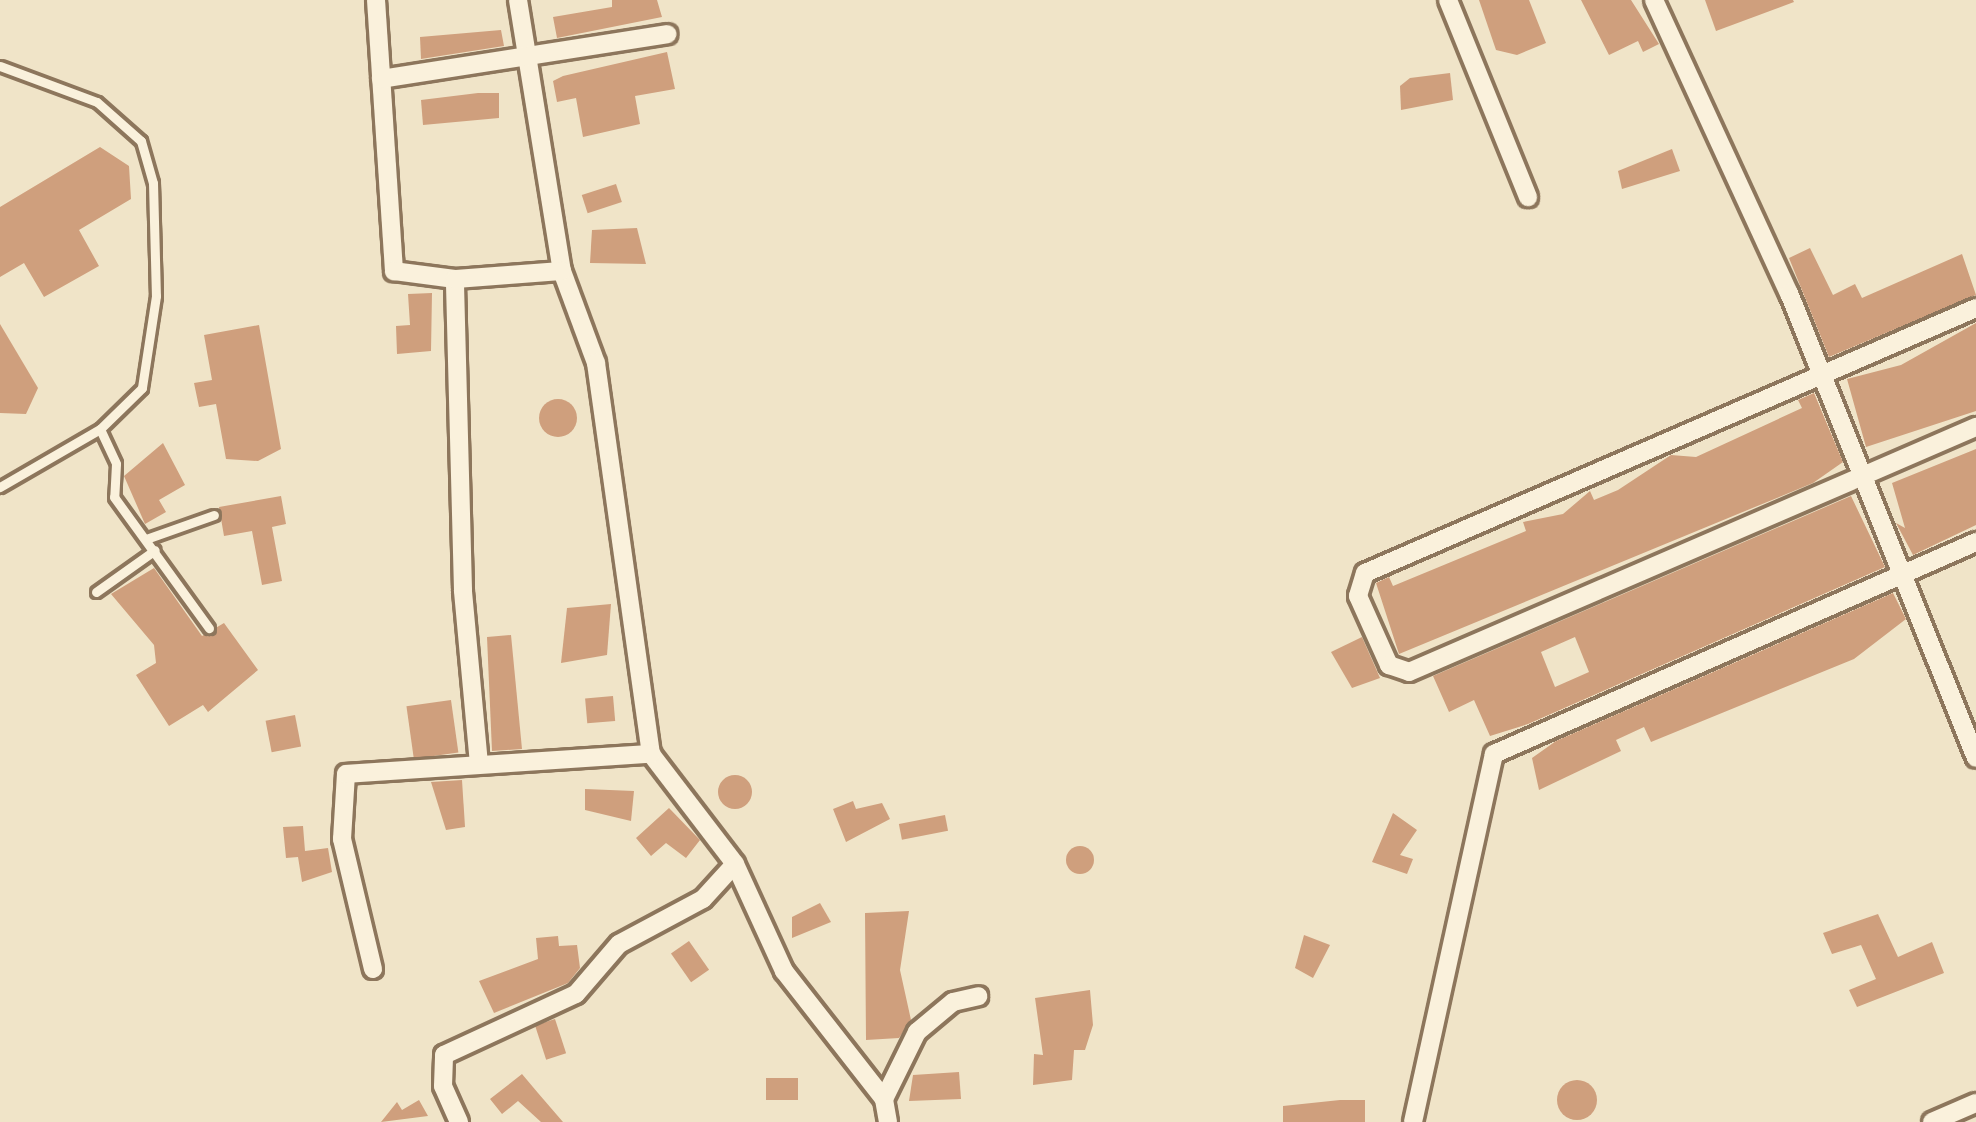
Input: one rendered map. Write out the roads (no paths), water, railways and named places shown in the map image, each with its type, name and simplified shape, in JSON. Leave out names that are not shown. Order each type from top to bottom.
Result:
[{"type":"street","points":[[376,0],[394,272],[455,279],[562,272]]},
{"type":"street","points":[[518,0],[562,272],[596,363],[651,754],[735,864],[784,971],[884,1099],[888,1122]]},
{"type":"street","points":[[1448,0],[1528,197]]},
{"type":"street","points":[[1654,0],[1739,176],[1976,758]]},
{"type":"street","points":[[381,79],[667,34]]},
{"type":"street","points":[[455,279],[463,590],[479,764]]},
{"type":"street","points":[[1976,308],[1364,573],[1358,596],[1389,665],[1420,668],[1976,427]]},
{"type":"street","points":[[1413,1122],[1495,754],[1976,542]]},
{"type":"street","points":[[373,969],[342,839],[346,774],[651,754]]},
{"type":"street","points":[[459,1122],[443,1086],[444,1055],[576,994],[619,944],[703,899],[735,864]]},
{"type":"street","points":[[884,1099],[917,1032],[953,1002],[979,997]]},
{"type":"street","points":[[1933,1122],[1976,1103]]},
{"type":"lane","points":[[0,66],[97,102],[127,122],[149,160],[151,357],[142,388],[100,429],[0,488]]},
{"type":"lane","points":[[100,429],[116,464],[114,497],[209,628]]},
{"type":"lane","points":[[146,539],[214,515]]},
{"type":"lane","points":[[96,592],[155,550]]}]
